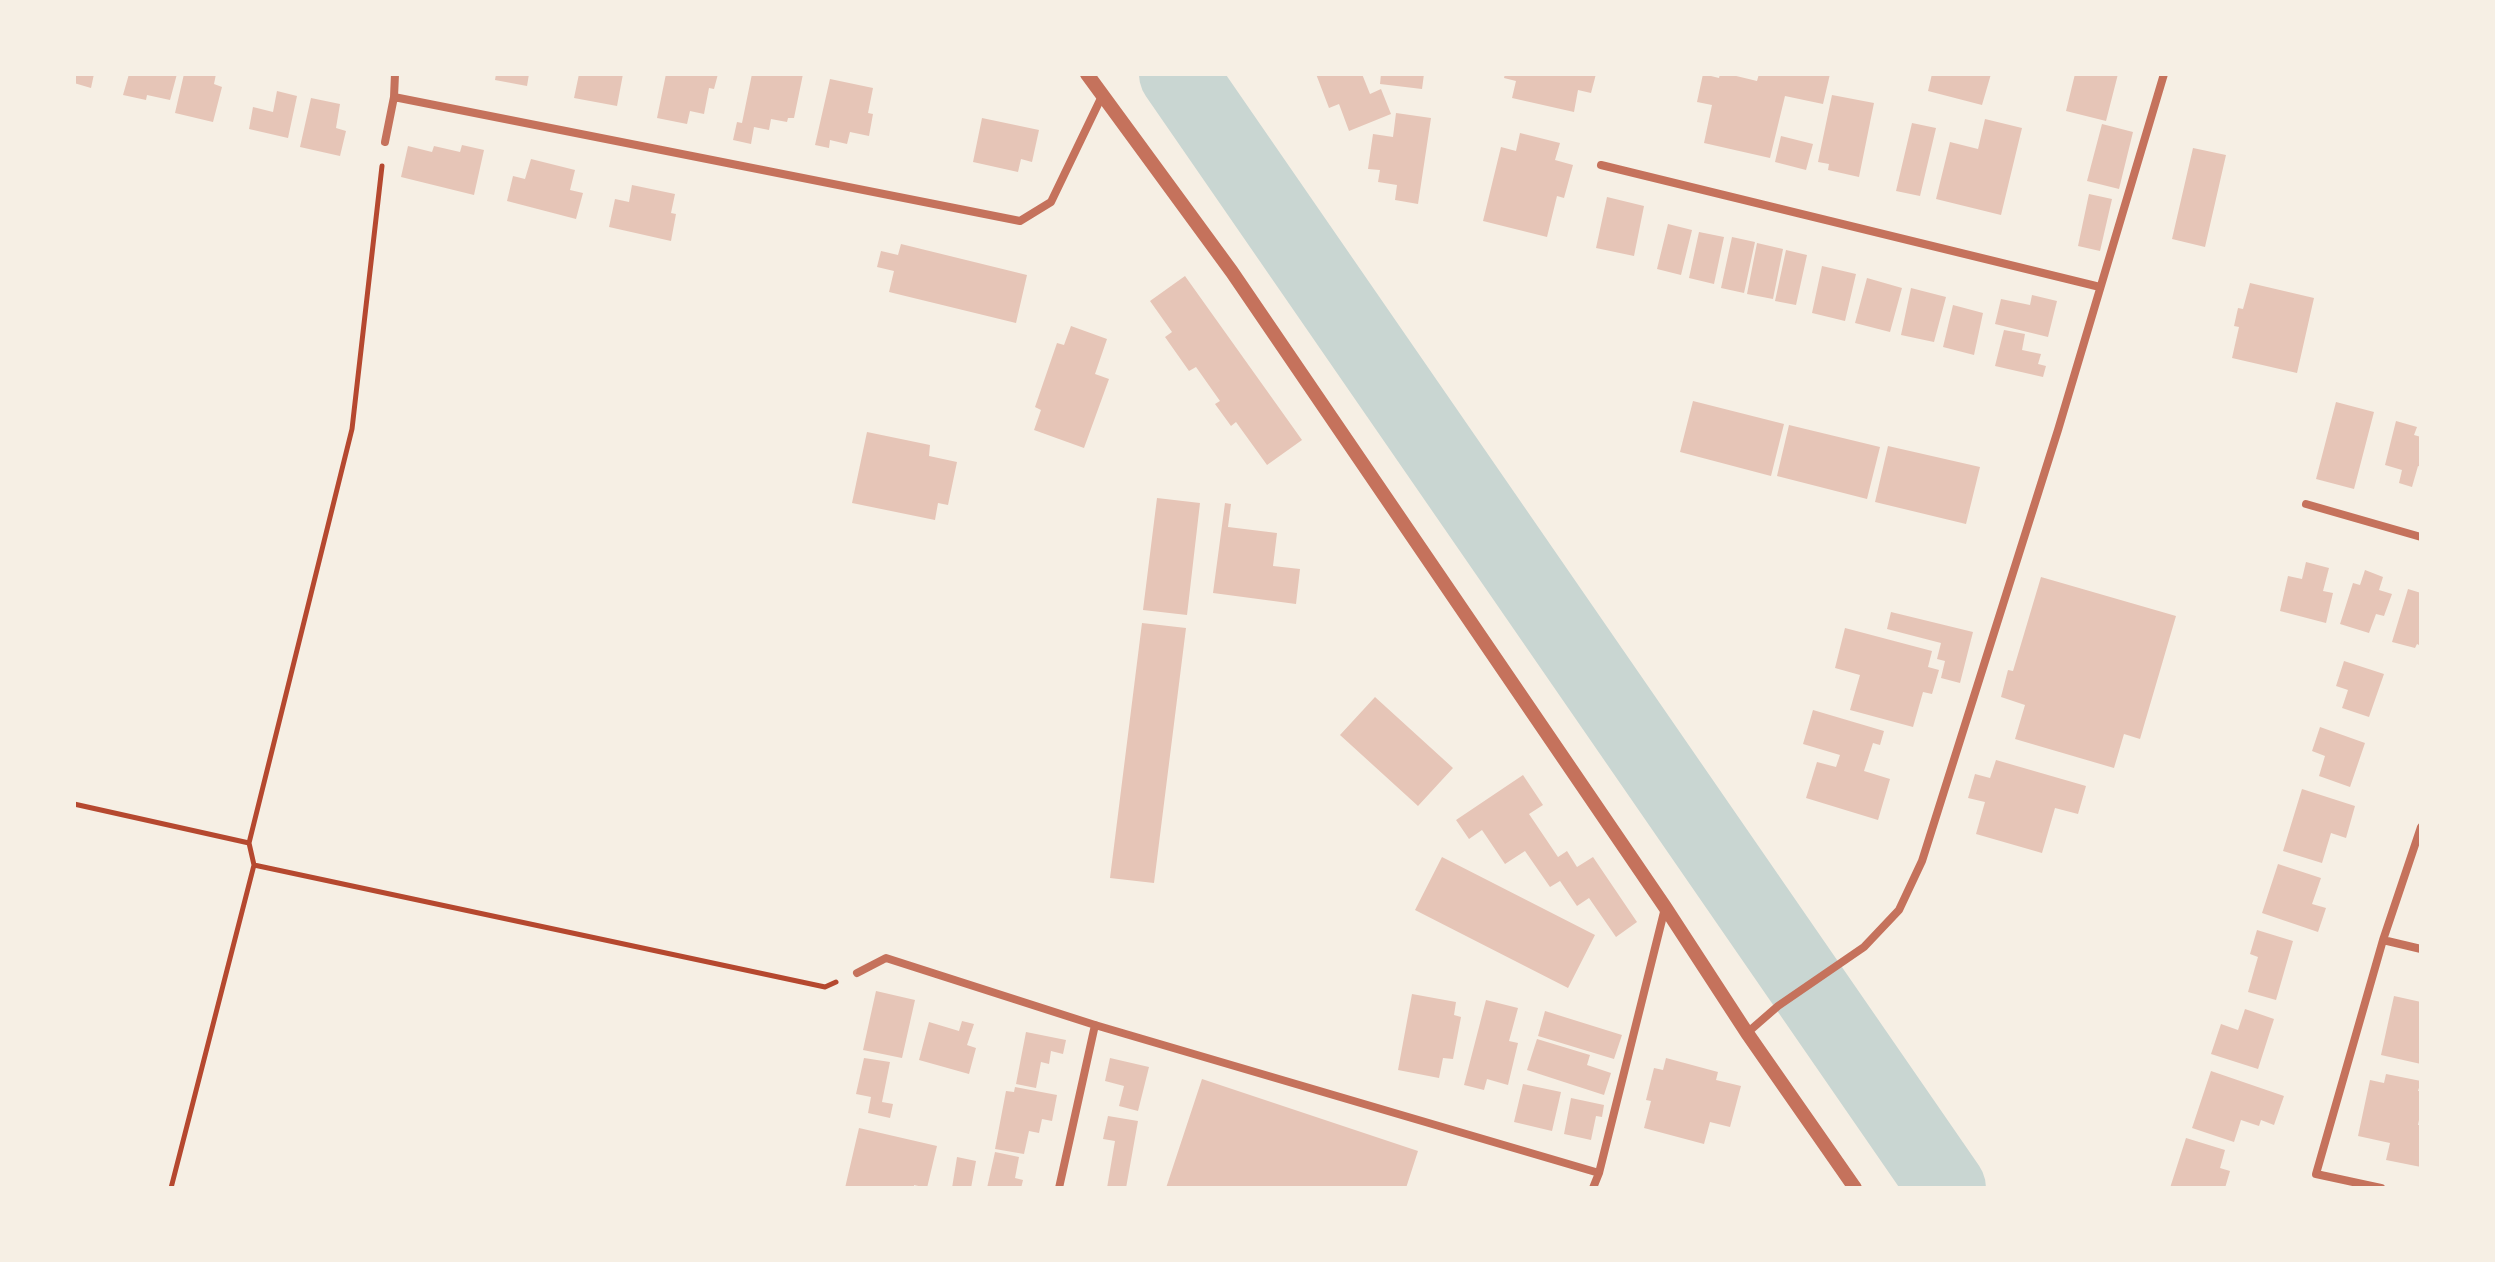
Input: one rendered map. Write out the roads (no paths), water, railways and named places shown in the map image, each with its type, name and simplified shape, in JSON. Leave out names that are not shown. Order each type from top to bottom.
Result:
[{"type":"street","points":[[385,142],[395,74]]},
{"type":"street","points":[[1087,74],[1232,272],[1855,1188]]},
{"type":"street","points":[[1747,1033],[1778,1006],[1864,947],[1899,910],[1922,861],[2164,74]]},
{"type":"street","points":[[394,97],[1020,221],[1051,202],[1102,96]]},
{"type":"street","points":[[1601,165],[2100,287]]},
{"type":"street","points":[[2306,504],[2421,537]]},
{"type":"street","points":[[2381,1188],[2316,1174],[2383,940],[2421,827]]},
{"type":"street","points":[[1593,1188],[1665,907]]},
{"type":"street","points":[[2383,940],[2421,949]]},
{"type":"street","points":[[857,973],[886,958],[1095,1025],[1599,1173]]},
{"type":"street","points":[[1059,1188],[1095,1025]]},
{"type":"waterway","points":[[1178,74],[1947,1188]]}]
